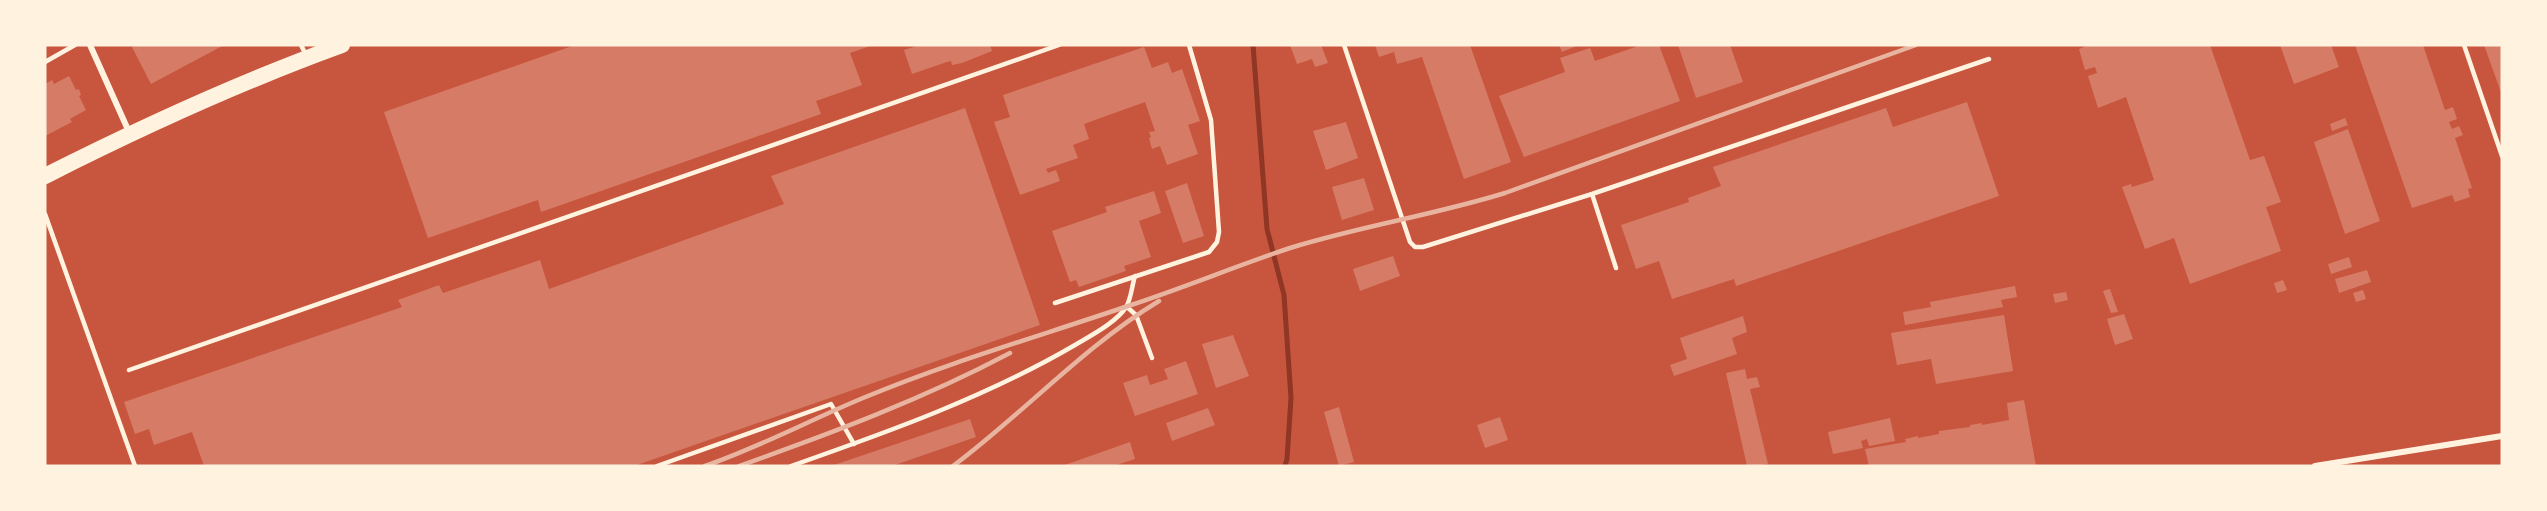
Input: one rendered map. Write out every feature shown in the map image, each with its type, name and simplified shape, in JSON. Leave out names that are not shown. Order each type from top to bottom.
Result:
[{"type":"highway","points":[[45,176],[304,51],[342,45]]},
{"type":"street","points":[[93,46],[130,133]]},
{"type":"street","points":[[2315,466],[2502,436]]},
{"type":"lane","points":[[45,62],[75,45]]},
{"type":"lane","points":[[129,370],[1059,45]]},
{"type":"lane","points":[[1055,303],[1209,252],[1216,242],[1219,232],[1211,120],[1189,45]]},
{"type":"lane","points":[[1344,45],[1410,243],[1415,247],[1423,247],[1592,194],[1989,59]]},
{"type":"lane","points":[[2464,45],[2502,156]]},
{"type":"lane","points":[[1592,194],[1616,268]]},
{"type":"lane","points":[[45,214],[135,466]]},
{"type":"lane","points":[[790,466],[854,444],[980,394],[1027,371],[1103,328],[1127,307],[1135,276]]},
{"type":"lane","points":[[1127,307],[1136,315],[1152,358]]},
{"type":"lane","points":[[657,466],[831,404],[854,444]]},
{"type":"building","points":[[136,45],[224,45],[151,84],[132,47]]},
{"type":"building","points":[[575,45],[873,45],[850,53],[862,85],[816,101],[821,114],[541,212],[538,200],[428,238],[384,112]]},
{"type":"building","points":[[920,45],[990,45],[992,51],[962,63],[952,65],[951,61],[912,74],[904,50]]},
{"type":"building","points":[[1290,45],[1321,45],[1328,63],[1315,67],[1312,59],[1297,64]]},
{"type":"building","points":[[1375,45],[1470,45],[1511,162],[1464,179],[1422,57],[1397,64],[1394,52],[1379,57]]},
{"type":"building","points":[[1559,45],[1579,45],[1562,52]]},
{"type":"building","points":[[1641,45],[1659,45],[1680,101],[1524,157],[1499,96],[1565,72],[1560,58],[1590,48],[1595,61]]},
{"type":"building","points":[[1678,45],[1730,45],[1743,82],[1696,98]]},
{"type":"building","points":[[2089,45],[2210,45],[2250,160],[2264,156],[2281,202],[2266,207],[2281,251],[2190,284],[2174,238],[2145,249],[2122,187],[2131,184],[2132,187],[2154,180],[2126,97],[2098,108],[2088,76],[2097,73],[2095,67],[2085,70],[2079,49]]},
{"type":"building","points":[[2280,45],[2331,45],[2339,67],[2294,84]]},
{"type":"building","points":[[2355,45],[2423,45],[2445,110],[2453,107],[2457,119],[2449,122],[2452,129],[2459,126],[2463,135],[2455,138],[2472,188],[2468,189],[2470,197],[2455,202],[2452,195],[2412,208]]},
{"type":"building","points":[[2484,45],[2502,45],[2502,95]]},
{"type":"building","points":[[1144,47],[1152,68],[1168,62],[1172,73],[1182,69],[1200,121],[1188,125],[1198,154],[1167,165],[1160,146],[1152,149],[1149,132],[1155,131],[1145,102],[1084,124],[1089,139],[1073,145],[1078,158],[1046,169],[1048,173],[1056,170],[1060,181],[1020,195],[994,122],[1010,117],[1003,95]]},
{"type":"building","points":[[69,76],[76,90],[79,89],[81,95],[79,96],[86,110],[70,119],[72,122],[45,136],[45,84],[52,80],[54,84]]},
{"type":"building","points":[[1967,102],[1999,196],[1736,286],[1734,279],[1672,299],[1659,261],[1636,269],[1621,225],[1689,202],[1688,198],[1721,186],[1713,167],[1886,108],[1893,127]]},
{"type":"building","points":[[965,108],[1040,325],[634,466],[204,466],[192,432],[154,445],[149,429],[135,434],[124,402],[402,307],[398,300],[439,285],[443,293],[540,260],[549,289],[784,204],[771,176]]},
{"type":"building","points":[[2345,118],[2348,125],[2332,131],[2330,124]]},
{"type":"building","points":[[1346,122],[1358,158],[1326,170],[1313,131]]},
{"type":"building","points":[[2348,129],[2380,221],[2345,234],[2314,142]]},
{"type":"building","points":[[1364,178],[1374,210],[1342,220],[1332,187]]},
{"type":"building","points":[[1187,183],[1204,236],[1183,243],[1165,191]]},
{"type":"building","points":[[1154,191],[1161,213],[1139,221],[1151,257],[1124,266],[1126,271],[1079,287],[1076,280],[1070,282],[1052,231],[1107,212],[1105,207]]},
{"type":"building","points":[[1393,256],[1400,276],[1360,291],[1353,269]]},
{"type":"building","points":[[2349,257],[2352,267],[2331,274],[2328,264]]},
{"type":"building","points":[[2367,270],[2371,282],[2339,293],[2335,279]]},
{"type":"building","points":[[2283,280],[2287,290],[2277,293],[2274,283]]},
{"type":"building","points":[[2015,286],[2017,297],[2001,300],[2003,307],[1905,325],[1903,312],[1931,307],[1930,302]]},
{"type":"building","points":[[2110,289],[2118,312],[2111,313],[2103,291]]},
{"type":"building","points":[[2363,290],[2366,299],[2356,302],[2353,293]]},
{"type":"building","points":[[2066,292],[2068,300],[2055,303],[2053,294]]},
{"type":"building","points":[[2124,314],[2133,339],[2115,345],[2107,319]]},
{"type":"building","points":[[2004,315],[2013,371],[1936,384],[1931,359],[1897,365],[1891,333]]},
{"type":"building","points":[[1743,316],[1747,332],[1732,338],[1737,354],[1674,376],[1670,365],[1687,359],[1680,338]]},
{"type":"building","points":[[1233,335],[1249,376],[1216,388],[1202,344]]},
{"type":"building","points":[[1186,361],[1198,394],[1135,416],[1123,383],[1147,375],[1150,385],[1168,379],[1164,369]]},
{"type":"building","points":[[1745,369],[1747,379],[1757,377],[1760,387],[1750,389],[1768,464],[1758,466],[1747,466],[1726,373]]},
{"type":"building","points":[[2024,400],[2036,466],[1869,466],[1865,449],[1906,442],[1905,439],[1918,436],[1918,438],[1939,434],[1939,431],[2009,420],[2007,403]]},
{"type":"building","points":[[1339,407],[1354,462],[1339,466],[1324,412]]},
{"type":"building","points":[[1208,408],[1215,425],[1172,441],[1166,423]]},
{"type":"building","points":[[1500,417],[1508,440],[1485,448],[1477,425]]},
{"type":"building","points":[[1890,418],[1895,441],[1869,446],[1867,439],[1861,441],[1863,448],[1833,454],[1828,432]]},
{"type":"building","points":[[970,419],[976,437],[892,466],[831,466]]},
{"type":"building","points":[[1130,442],[1135,459],[1113,466],[1062,466]]},
{"type":"waterway","points":[[1253,45],[1267,229],[1284,295],[1291,398],[1285,466]]},
{"type":"railway","points":[[705,466],[863,398],[961,361],[1149,299],[1290,248],[1505,193],[1916,45]]},
{"type":"railway","points":[[953,466],[1079,359],[1131,319],[1159,301]]},
{"type":"railway","points":[[739,466],[877,414],[1010,353]]}]
